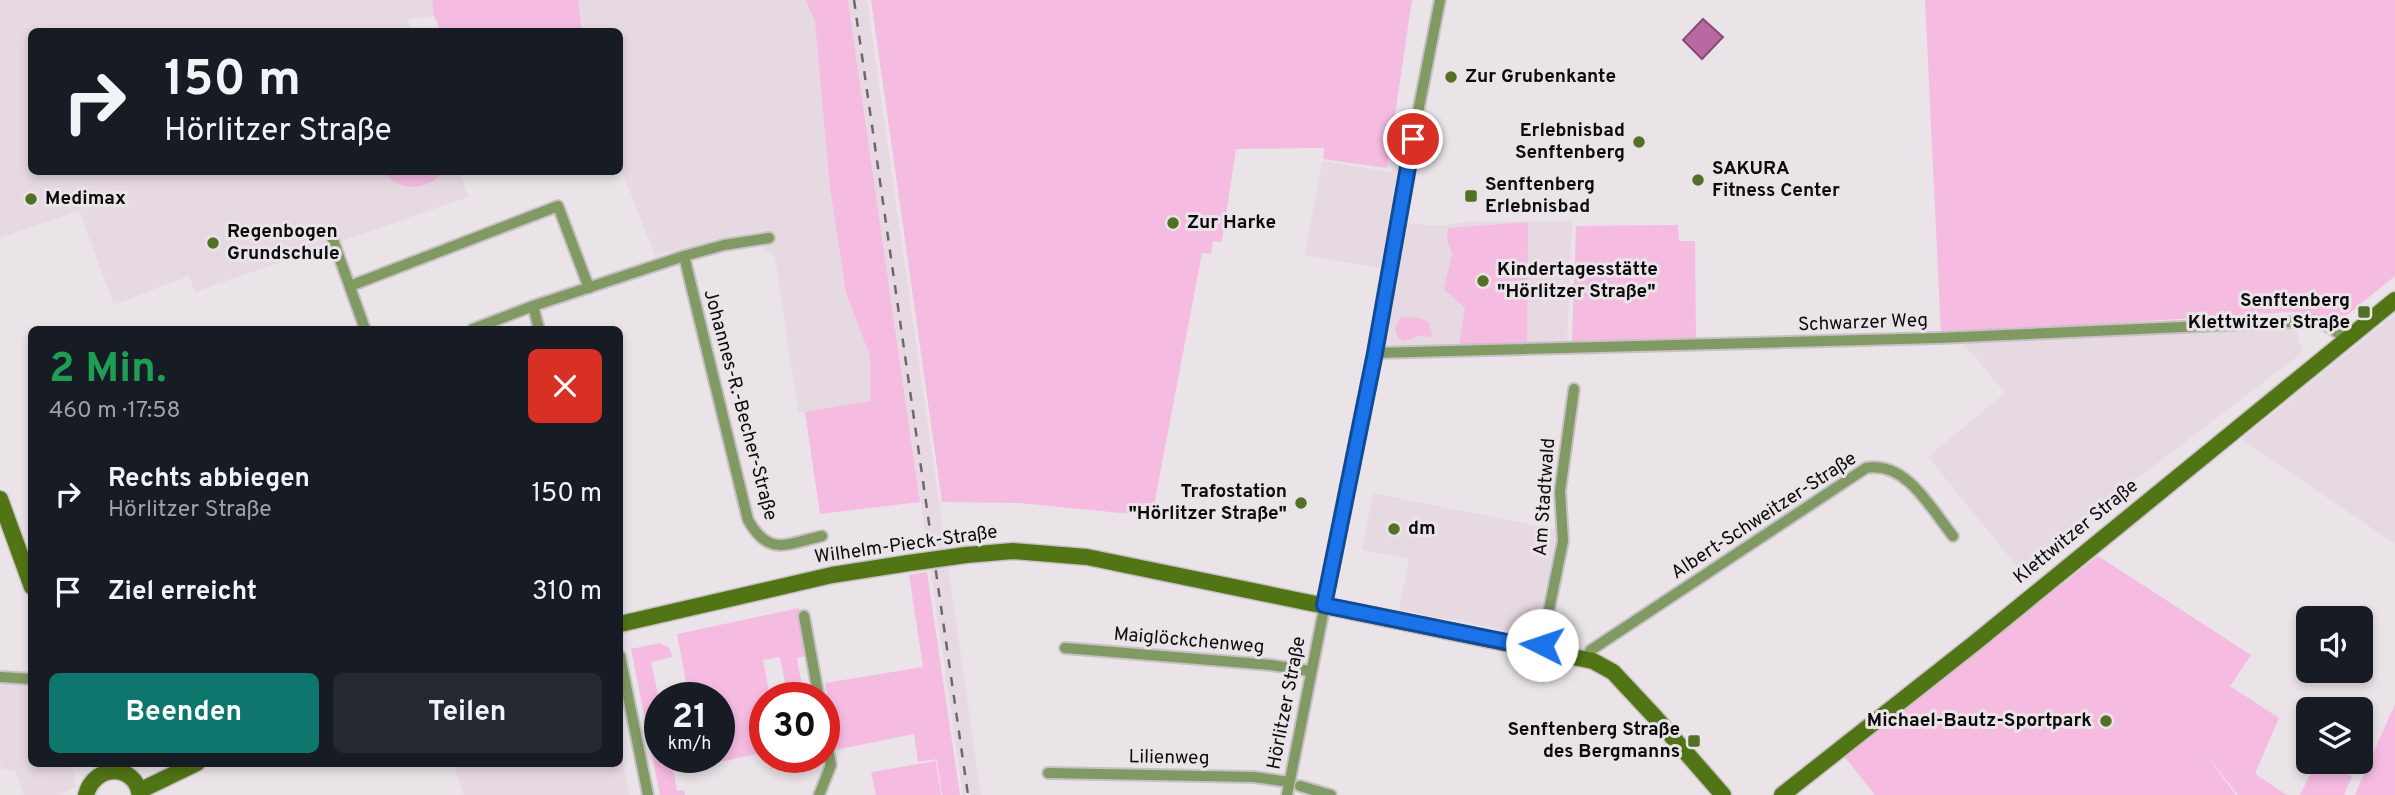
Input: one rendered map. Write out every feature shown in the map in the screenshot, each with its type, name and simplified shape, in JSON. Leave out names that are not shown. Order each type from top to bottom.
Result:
[{"type":"main road","name":"Klettwitzer Straße","points":[[1782,795],[1976,642],[2395,300]]},
{"type":"main road","points":[[0,499],[28,576]]},
{"type":"main road","name":"Wilhelm-Pieck-Straße","points":[[623,623],[832,575],[909,563],[1013,551],[1087,557],[1586,659],[1613,672],[1723,795]]},
{"type":"main road","points":[[86,795],[97,769],[129,776],[139,793],[189,767]]},
{"type":"street","name":"Hörlitzer Straße","points":[[1287,795],[1294,784],[1310,671],[1375,353],[1400,204],[1440,0]]},
{"type":"street","points":[[350,286],[558,206],[589,288]]},
{"type":"street","points":[[481,326],[684,256],[724,245],[769,238]]},
{"type":"street","points":[[333,240],[364,326]]},
{"type":"street","name":"Johannes-R.-Becher-Straße","points":[[684,256],[748,520],[756,535],[772,545],[822,536]]},
{"type":"street","points":[[533,306],[538,326]]},
{"type":"street","name":"Schwarzer Weg","points":[[1375,353],[1938,338],[2315,321],[2338,332],[2345,340]]},
{"type":"street","name":"Am Stadtwald","points":[[1541,649],[1563,541],[1560,491],[1574,389]]},
{"type":"street","name":"Albert-Schweitzer-Straße","points":[[1586,659],[1591,650],[1866,468],[1879,466],[1892,469],[1906,478],[1953,536]]},
{"type":"street","points":[[803,616],[816,682]]},
{"type":"street","name":"Maiglöckchenweg","points":[[1065,648],[1271,664],[1310,671]]},
{"type":"street","points":[[623,671],[648,795]]},
{"type":"street","points":[[0,677],[28,679]]},
{"type":"street","points":[[819,795],[828,773]]},
{"type":"street","name":"Lilienweg","points":[[1048,773],[1254,777],[1294,784],[1331,795]]},
{"type":"shaded area","points":[[0,0],[432,0],[434,16],[408,19],[411,28],[28,28],[28,175],[461,175],[469,197],[195,292],[189,276],[114,305],[79,211],[0,238]]},
{"type":"shaded area","points":[[432,0],[578,0],[582,28],[440,28],[434,16]]},
{"type":"shaded area","points":[[578,0],[806,0],[815,22],[830,188],[846,293],[870,356],[871,402],[798,413],[775,257],[761,247],[755,234],[717,239],[655,256],[623,174],[623,28],[582,28]]},
{"type":"shaded area","points":[[806,0],[848,0],[920,502],[820,514],[805,412],[871,401],[870,356],[846,293],[830,188],[815,22]]},
{"type":"shaded area","points":[[848,0],[867,0],[981,795],[963,795]]},
{"type":"shaded area","points":[[871,0],[1412,0],[1387,168],[1323,159],[1324,148],[1236,149],[1222,242],[1213,241],[1211,254],[1202,253],[1152,516],[1019,503],[942,502]]},
{"type":"shaded area","points":[[1925,0],[2395,0],[2395,276],[2337,323],[2292,312],[1941,334]]},
{"type":"shaded area","points":[[1703,19],[1723,37],[1702,59],[1683,40]]},
{"type":"shaded area","points":[[1322,161],[1398,173],[1381,268],[1305,255]]},
{"type":"shaded area","points":[[388,175],[440,175],[430,183],[414,187],[398,184]]},
{"type":"shaded area","name":"Kindertagesstätte \"Hörlitzer Straße\"","points":[[1572,221],[1567,344],[1387,349],[1384,346],[1407,223],[1440,226],[1466,222]]},
{"type":"shaded area","points":[[1528,222],[1527,343],[1459,345],[1465,308],[1444,289],[1452,254],[1447,240],[1448,228]]},
{"type":"shaded area","points":[[1678,225],[1679,241],[1695,241],[1696,340],[1572,342],[1576,226]]},
{"type":"shaded area","points":[[2395,315],[2395,544],[2241,439]]},
{"type":"shaded area","points":[[1403,317],[1429,322],[1433,337],[1419,336],[1404,341],[1398,338],[1395,330],[1398,321]]},
{"type":"shaded area","points":[[2295,327],[2303,352],[2019,569],[1928,457],[2005,393],[1962,342]]},
{"type":"shaded area","points":[[1373,493],[1558,530],[1535,636],[1399,610],[1409,559],[1362,550]]},
{"type":"shaded area","points":[[2098,556],[2251,655],[2230,686],[2279,718],[2255,774],[2287,795],[2238,795],[2199,745],[2236,795],[1875,795],[1844,756]]},
{"type":"shaded area","points":[[927,572],[960,795],[942,795],[937,759],[918,762],[914,734],[840,749],[840,682],[831,682],[923,667],[909,575]]},
{"type":"shaded area","points":[[799,608],[807,656],[797,658],[801,682],[785,682],[780,657],[763,660],[767,682],[749,682],[749,756],[735,759],[735,682],[686,682],[677,634]]},
{"type":"shaded area","points":[[660,643],[669,648],[673,657],[651,662],[655,682],[644,682],[644,714],[631,649]]},
{"type":"shaded area","points":[[0,681],[28,682],[28,767],[71,767],[77,786],[59,795],[24,795],[15,770],[2,769]]},
{"type":"shaded area","points":[[2395,704],[2395,795],[2355,795],[2364,774],[2373,774],[2373,754]]},
{"type":"shaded area","points":[[936,761],[941,795],[876,795],[871,772]]},
{"type":"shaded area","points":[[623,763],[629,795],[464,795],[454,767],[623,767]]},
{"type":"shaded area","points":[[656,773],[674,773],[677,791],[684,790],[685,795],[660,795]]},
{"type":"shaded area","points":[[2310,774],[2352,776],[2344,795],[2300,795]]},
{"type":"railway","points":[[854,0],[968,795]]},
{"type":"place","name":"Zur Grubenkante","points":[[1451,77]]},
{"type":"place","name":"Erlebnisbad Senftenberg","points":[[1639,142]]},
{"type":"place","name":"SAKURA Fitness Center","points":[[1698,180]]},
{"type":"place","name":"Senftenberg Erlebnisbad","points":[[1471,196]]},
{"type":"place","name":"Medimax","points":[[31,199]]},
{"type":"place","name":"Zur Harke","points":[[1173,223]]},
{"type":"place","name":"Regenbogen Grundschule","points":[[213,243]]},
{"type":"place","name":"Kindertagesstätte \"Hörlitzer Straße\"","points":[[1483,281]]},
{"type":"place","name":"Senftenberg Klettwitzer Straße","points":[[2364,312]]},
{"type":"place","name":"Trafostation \"Hörlitzer Straße\"","points":[[1301,503]]},
{"type":"place","name":"dm","points":[[1394,529]]},
{"type":"place","name":"Michael-Bautz-Sportpark","points":[[2106,721]]},
{"type":"place","name":"Senftenberg Straße des Bergmanns","points":[[1694,741]]},
{"type":"route","points":[[1413,139],[1375,353],[1324,605],[1541,649],[1542,645]]}]
